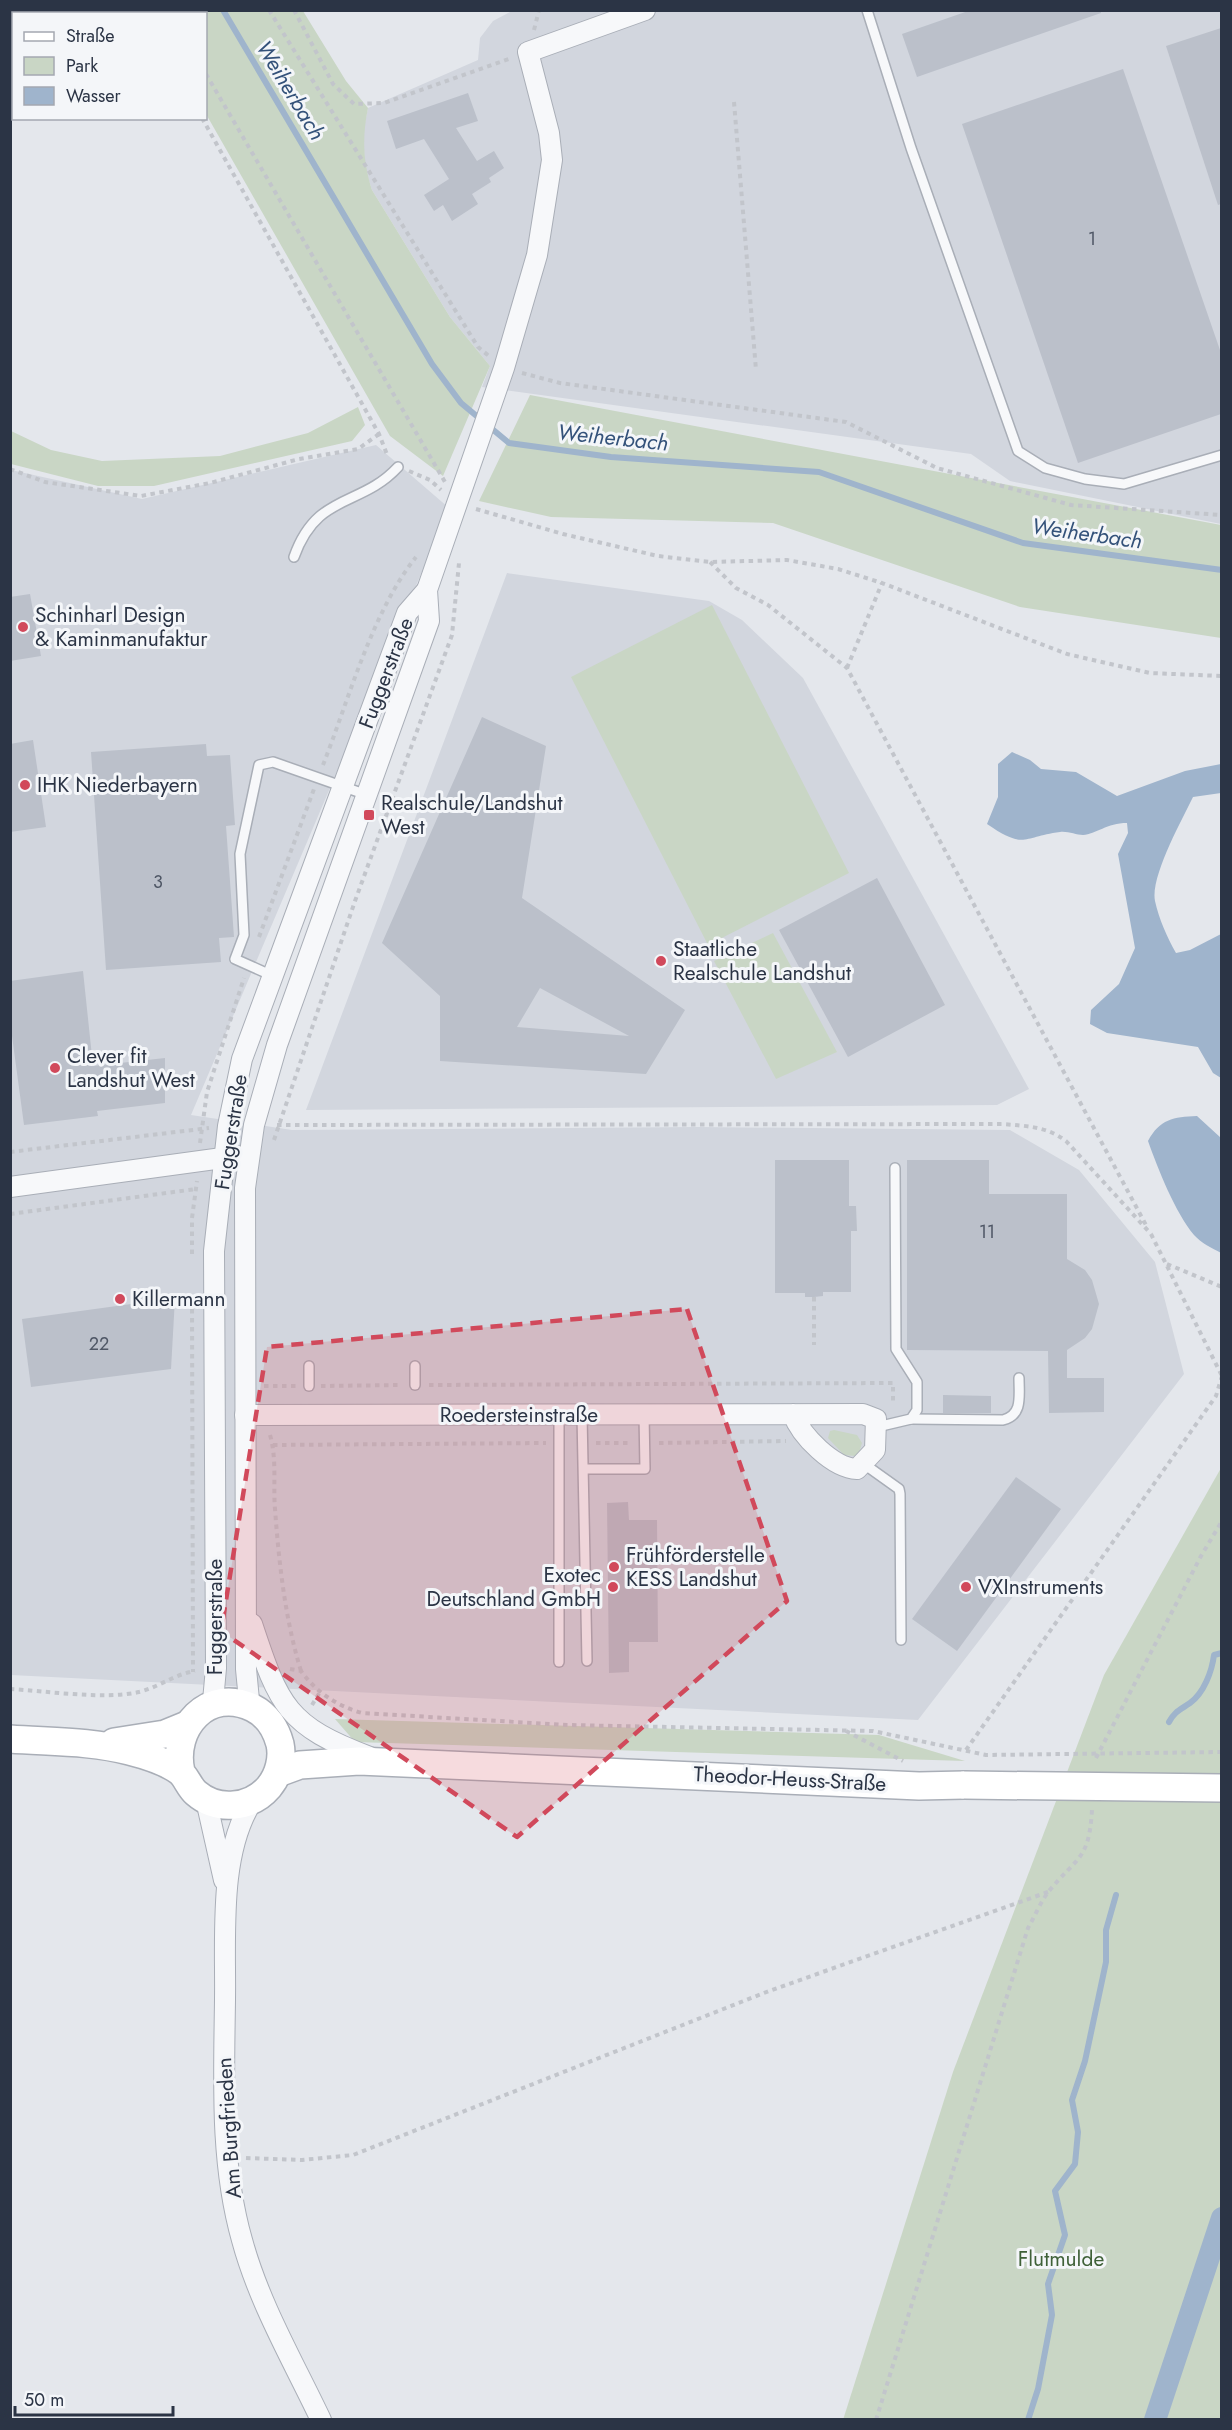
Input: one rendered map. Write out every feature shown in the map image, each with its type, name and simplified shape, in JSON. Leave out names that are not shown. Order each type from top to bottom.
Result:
[{"type":"main road","points":[[10,1739],[95,1744],[150,1738],[230,1703],[254,1709]]},
{"type":"main road","name":"Theodor-Heuss-Straße","points":[[254,1709],[264,1716],[278,1736],[309,1749],[370,1761]]},
{"type":"main road","points":[[197,1717],[178,1748],[181,1772],[195,1793],[206,1800],[229,1806],[254,1800],[272,1784],[281,1760],[278,1736]]},
{"type":"main road","points":[[95,1744],[154,1759],[181,1772]]},
{"type":"main road","name":"Theodor-Heuss-Straße","points":[[278,1773],[300,1765],[370,1761],[919,1786],[1221,1788]]},
{"type":"street","points":[[528,52],[645,10]]},
{"type":"street","name":"Fuggerstraße","points":[[254,1709],[249,1700],[246,1669],[246,1607],[254,1415],[245,1188],[254,1125],[277,1045],[429,621],[427,590],[504,368],[537,255],[552,160],[549,133],[528,52]]},
{"type":"street","name":"Fuggerstraße","points":[[197,1717],[213,1701],[216,1668],[214,1251],[224,1158],[242,1059],[407,613],[427,590]]},
{"type":"street","points":[[10,1187],[251,1154]]},
{"type":"street","name":"Roedersteinstraße","points":[[254,1415],[645,1414],[798,1421],[863,1414],[876,1419],[878,1427]]},
{"type":"street","points":[[798,1421],[832,1461],[846,1468],[857,1469],[875,1450],[878,1427]]},
{"type":"street","points":[[246,1607],[267,1669],[288,1709],[304,1726],[330,1742],[370,1761]]},
{"type":"street","name":"Am Burgfrieden","points":[[206,1800],[226,1892]]},
{"type":"street","name":"Am Burgfrieden","points":[[254,1800],[244,1814],[226,1892],[224,2084],[231,2195],[256,2283],[321,2420]]},
{"type":"lane","points":[[867,10],[911,148],[1018,451],[1045,468],[1085,479],[1124,484],[1221,455]]},
{"type":"lane","points":[[294,557],[310,524],[325,510],[386,480],[398,467]]},
{"type":"lane","points":[[273,976],[248,967],[235,959],[244,934],[240,854],[259,765],[273,762],[367,795]]},
{"type":"lane","points":[[896,1168],[896,1349],[917,1382],[917,1410],[911,1419]]},
{"type":"lane","points":[[309,1366],[309,1386]]},
{"type":"lane","points":[[415,1366],[415,1385]]},
{"type":"lane","points":[[878,1427],[911,1419],[1003,1420],[1012,1418],[1018,1411],[1019,1378]]},
{"type":"lane","points":[[585,1469],[645,1469],[645,1414]]},
{"type":"lane","points":[[559,1415],[559,1662]]},
{"type":"lane","points":[[582,1415],[585,1469],[587,1661]]},
{"type":"lane","points":[[864,1464],[899,1489],[901,1640]]},
{"type":"path","points":[[269,10],[478,347],[504,368],[560,383],[846,422],[937,468],[1071,505],[1221,515]]},
{"type":"path","points":[[294,10],[333,84],[354,104],[384,103],[528,52]]},
{"type":"path","points":[[207,76],[460,497]]},
{"type":"path","points":[[734,102],[756,370]]},
{"type":"path","points":[[203,120],[379,434],[388,457],[398,467],[430,480],[460,497],[563,534],[658,556],[710,562],[787,560],[838,569],[882,583],[1067,654],[1150,673],[1221,676]]},
{"type":"path","points":[[10,469],[45,482],[141,496],[210,483],[299,459],[358,449],[379,434]]},
{"type":"path","points":[[10,1152],[201,1129],[207,1092],[219,1048],[379,618],[410,565],[424,548],[445,533],[455,540],[460,552],[452,635],[348,923],[273,1142]]},
{"type":"path","points":[[710,562],[736,588],[768,606],[847,668],[1151,1234],[1221,1376],[1216,1396],[966,1750]]},
{"type":"path","points":[[847,668],[882,583]]},
{"type":"path","points":[[278,1125],[628,1123],[1034,1126],[1053,1131],[1066,1141],[1151,1234]]},
{"type":"path","points":[[10,1214],[196,1189]]},
{"type":"path","points":[[1166,1264],[1221,1287]]},
{"type":"path","points":[[814,1297],[814,1345]]},
{"type":"path","points":[[264,1375],[264,1386],[254,1415],[273,1445],[275,1508],[285,1597],[301,1671],[320,1692],[348,1709],[362,1713],[567,1725],[873,1731],[986,1755],[1096,1756],[1221,1752]]},
{"type":"path","points":[[264,1386],[893,1383],[893,1404]]},
{"type":"path","points":[[583,1443],[792,1440],[798,1421]]},
{"type":"path","points":[[273,1445],[559,1443]]},
{"type":"path","points":[[1095,1767],[1096,1756],[1221,1521]]},
{"type":"path","points":[[10,1689],[121,1694],[140,1691],[185,1673],[216,1668]]},
{"type":"path","points":[[267,1669],[301,1671]]},
{"type":"path","points":[[846,1731],[906,1762]]},
{"type":"path","points":[[876,2420],[1028,1928],[1048,1892],[1080,1859],[1091,1838],[1093,1803]]},
{"type":"path","points":[[265,2159],[302,2160],[353,2155],[769,1991],[1048,1892]]},
{"type":"highlighted area","points":[[687,1309],[787,1601],[517,1837],[221,1631],[267,1347]]},
{"type":"shaded area","points":[[512,11],[1221,11],[1221,524],[1010,481],[971,454],[482,387],[490,366],[450,317],[372,190],[365,169],[363,132],[368,108],[478,60],[480,38],[493,21]]},
{"type":"shaded area","points":[[376,445],[449,508],[191,1115],[292,1130],[699,1127],[1010,1130],[1079,1170],[1155,1262],[1184,1374],[918,1720],[11,1675],[11,470],[142,499]]},
{"type":"shaded area","name":"Staatliche Realschule Landshut","points":[[507,573],[709,601],[742,620],[803,678],[1029,1089],[997,1105],[306,1110]]},
{"type":"green space","points":[[303,11],[346,81],[368,108],[364,149],[372,190],[450,317],[490,366],[443,476],[390,436],[207,116],[207,12],[149,12]]},
{"type":"green space","points":[[530,395],[1221,525],[1221,638],[1020,607],[773,523],[551,517],[479,501]]},
{"type":"green space","points":[[358,407],[365,425],[352,441],[154,486],[98,486],[11,464],[11,431],[51,450],[102,461],[220,456],[308,433]]},
{"type":"green space","points":[[712,605],[849,873],[708,945],[571,677]]},
{"type":"green space","points":[[773,933],[837,1052],[776,1079],[714,961]]},
{"type":"green space","points":[[830,1431],[857,1435],[862,1443],[859,1453],[855,1456],[844,1455],[828,1438]]},
{"type":"green space","name":"Flutmulde","points":[[1221,1468],[1221,2419],[843,2420],[953,2072],[1104,1675]]},
{"type":"green space","points":[[335,1719],[879,1735],[965,1761],[355,1742]]},
{"type":"water","points":[[1012,752],[1030,760],[1041,769],[1076,772],[1117,796],[1185,771],[1221,764],[1221,793],[1193,797],[1162,864],[1157,878],[1155,901],[1166,934],[1176,953],[1190,950],[1221,934],[1221,1078],[1213,1073],[1198,1047],[1107,1033],[1090,1024],[1091,1010],[1119,984],[1135,948],[1118,854],[1128,833],[1127,823],[1083,835],[1060,832],[1023,840],[999,832],[987,824],[998,797],[998,764]]},
{"type":"water","points":[[1197,1116],[1221,1138],[1221,1253],[1200,1240],[1187,1226],[1168,1190],[1148,1141],[1162,1124],[1181,1117]]},
{"type":"building","points":[[971,10],[1100,10],[1101,13],[917,77],[902,34]]},
{"type":"building","points":[[1221,28],[1221,204],[1218,205],[1166,46]]},
{"type":"building","points":[[1123,69],[1221,353],[1221,414],[1078,463],[962,124]]},
{"type":"building","points":[[468,93],[478,121],[456,128],[477,161],[494,151],[504,168],[489,178],[491,182],[472,194],[478,204],[452,221],[443,205],[434,211],[424,195],[449,179],[424,139],[396,149],[387,121]]},
{"type":"building","name":"Schinharl Design & Kaminmanufaktur","points":[[30,594],[41,656],[10,661],[10,597]]},
{"type":"building","points":[[482,717],[546,746],[522,898],[685,1010],[646,1074],[440,1061],[440,996],[382,943]],"holes":[[[540,988],[629,1036],[517,1027]]]},
{"type":"building","name":"IHK Niederbayern","points":[[33,740],[46,827],[10,832],[10,744]]},
{"type":"building","points":[[206,744],[207,756],[230,755],[235,825],[226,826],[234,937],[219,938],[221,962],[106,970],[91,752]]},
{"type":"building","points":[[877,878],[945,1005],[848,1057],[779,930]]},
{"type":"building","name":"Clever fit Landshut West","points":[[83,971],[93,1066],[165,1058],[165,1103],[97,1111],[98,1116],[24,1125],[10,1021],[10,981]]},
{"type":"building","points":[[775,1160],[849,1160],[849,1206],[856,1206],[857,1231],[851,1231],[851,1292],[823,1292],[823,1296],[814,1297],[805,1297],[805,1293],[775,1293]]},
{"type":"building","points":[[907,1160],[989,1160],[989,1194],[1067,1194],[1067,1259],[1085,1270],[1092,1280],[1099,1304],[1092,1329],[1085,1338],[1067,1350],[1067,1378],[1104,1378],[1104,1412],[1049,1413],[1048,1351],[907,1350]]},
{"type":"building","points":[[175,1298],[171,1369],[31,1387],[22,1319]]},
{"type":"building","points":[[943,1395],[991,1396],[991,1413],[943,1413]]},
{"type":"building","points":[[1016,1477],[1061,1509],[957,1651],[912,1619]]},
{"type":"building","points":[[628,1502],[629,1520],[657,1520],[658,1642],[629,1642],[629,1672],[609,1673],[607,1503]]},
{"type":"waterway","name":"Weiherbach","points":[[223,10],[432,364],[461,403],[509,443],[611,457],[819,472],[1023,543],[1222,570]]},
{"type":"waterway","points":[[1169,1722],[1176,1713],[1199,1694],[1209,1675],[1214,1655],[1222,1653]]},
{"type":"waterway","points":[[1028,2420],[1038,2389],[1052,2315],[1048,2284],[1065,2235],[1055,2191],[1075,2164],[1078,2132],[1072,2100],[1085,2061],[1106,1962],[1106,1930],[1116,1895]]},
{"type":"waterway","name":"Flutmulde","points":[[1155,2420],[1222,2218]]},
{"type":"place","name":"Schinharl Design & Kaminmanufaktur","points":[[23,627]]},
{"type":"place","name":"IHK Niederbayern","points":[[25,785]]},
{"type":"place","name":"Realschule/Landshut West","points":[[369,815]]},
{"type":"place","name":"Staatliche Realschule Landshut","points":[[661,961]]},
{"type":"place","name":"Clever fit Landshut West","points":[[55,1068]]},
{"type":"place","name":"Killermann","points":[[120,1299]]},
{"type":"place","name":"Frühförderstelle KESS Landshut","points":[[614,1567]]},
{"type":"place","name":"Exotec Deutschland GmbH","points":[[613,1587]]},
{"type":"place","name":"VXInstruments","points":[[966,1587]]}]
